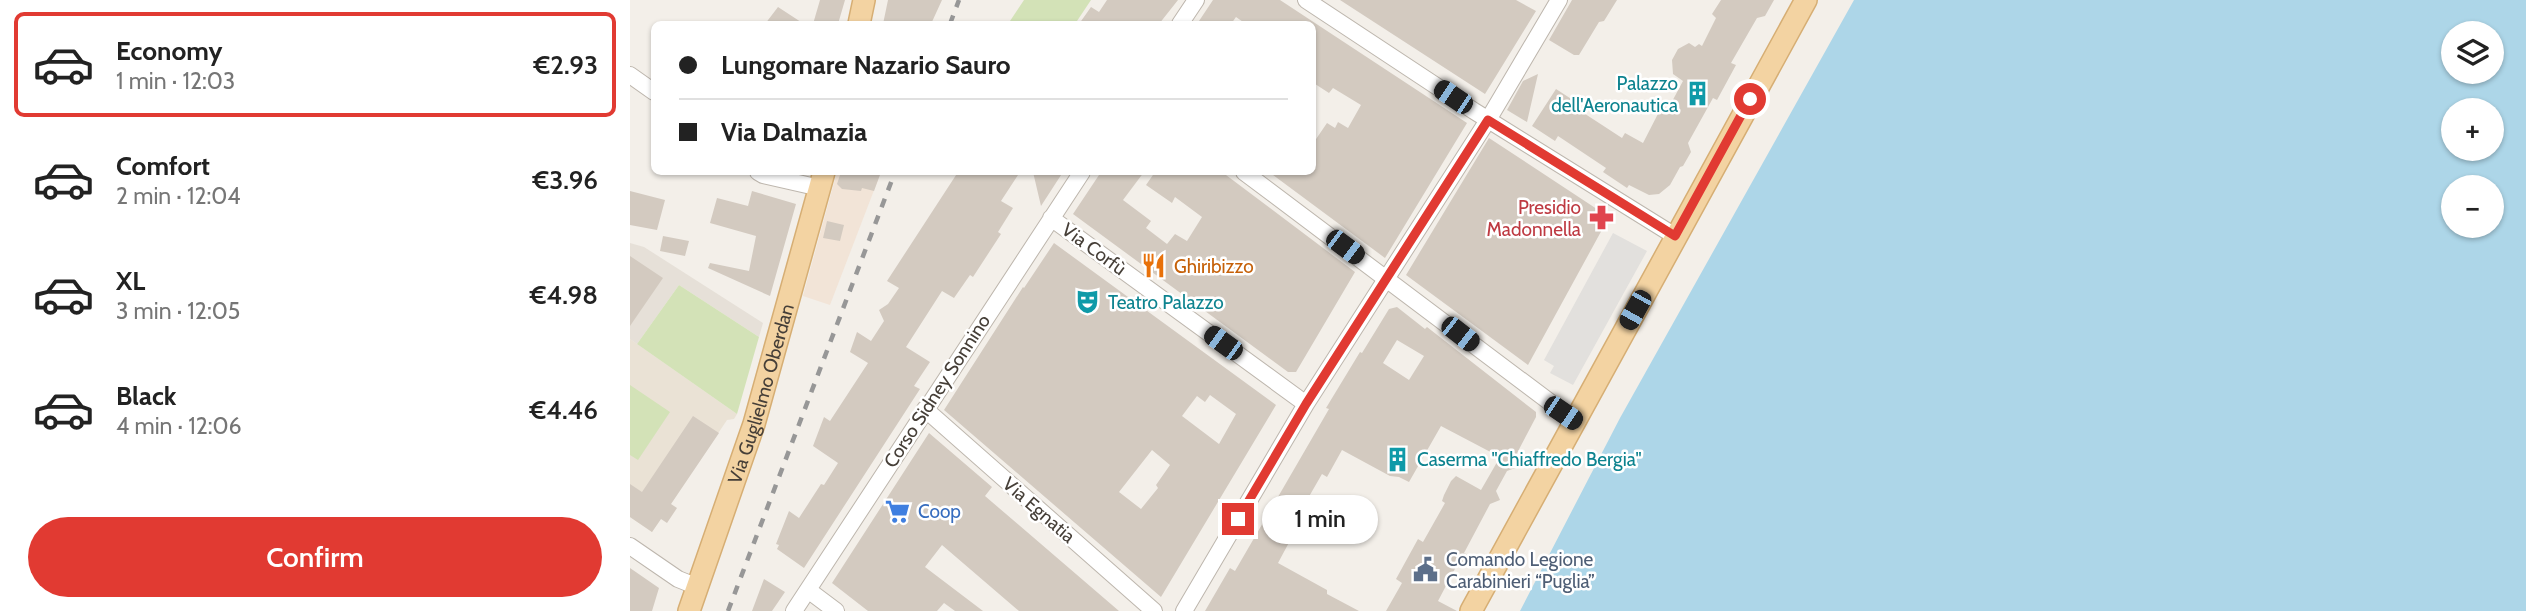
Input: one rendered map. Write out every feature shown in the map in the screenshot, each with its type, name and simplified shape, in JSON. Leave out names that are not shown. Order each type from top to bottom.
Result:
[{"type":"main road","points":[[860,21],[864,0]]},
{"type":"main road","points":[[1471,611],[1806,0]]},
{"type":"main road","name":"Via Guglielmo Oberdan","points":[[689,611],[754,424],[822,180]]},
{"type":"street","points":[[1182,21],[1196,0]]},
{"type":"street","points":[[1306,0],[1488,120],[1675,236]]},
{"type":"street","points":[[1184,611],[1306,404],[1488,120],[1552,2]]},
{"type":"street","points":[[630,75],[651,90]]},
{"type":"street","points":[[762,175],[822,180]]},
{"type":"street","name":"Corso Sidney Sonnino","points":[[794,611],[1080,175]]},
{"type":"street","points":[[1248,175],[1575,421]]},
{"type":"street","name":"Via Corfù","points":[[1051,218],[1306,404]]},
{"type":"street","name":"Via Egnatia","points":[[925,410],[1154,611]]},
{"type":"street","points":[[630,546],[678,579],[698,587]]},
{"type":"street","points":[[808,590],[836,611]]},
{"type":"shaded area","points":[[836,175],[880,175],[830,305],[803,296]]},
{"type":"shaded area","points":[[1613,233],[1647,251],[1573,385],[1550,373],[1554,366],[1544,360]]},
{"type":"shaded area","points":[[630,243],[644,247],[763,323],[759,337],[679,285],[637,344],[630,339]]},
{"type":"shaded area","points":[[630,339],[737,414],[734,419],[727,420],[652,532],[630,517]]},
{"type":"green space","points":[[1024,0],[1091,0],[1077,21],[1010,21]]},
{"type":"green space","points":[[679,285],[759,337],[737,414],[637,344]]},
{"type":"green space","points":[[630,385],[670,412],[638,460],[630,455]]},
{"type":"water","points":[[1854,0],[2526,0],[2526,611],[1520,611],[1620,418]]},
{"type":"building","points":[[820,0],[845,0],[839,21],[814,21]]},
{"type":"building","points":[[888,0],[942,0],[932,21],[884,21]]},
{"type":"building","points":[[1107,0],[1178,0],[1161,21],[1081,21],[1091,7],[1099,12]]},
{"type":"building","points":[[1213,0],[1280,0],[1312,21],[1242,21],[1236,17],[1233,21],[1199,21]]},
{"type":"building","points":[[1340,0],[1516,0],[1536,11],[1485,94]]},
{"type":"building","points":[[1572,0],[1617,0],[1604,21],[1599,22],[1579,55],[1574,55],[1549,40]]},
{"type":"building","name":"Palazzo dell'Aeronautica","points":[[1721,0],[1774,0],[1765,16],[1757,18],[1731,63],[1736,65],[1717,100],[1713,98],[1688,143],[1691,152],[1683,166],[1670,185],[1659,194],[1649,195],[1629,185],[1627,188],[1603,172],[1606,168],[1558,136],[1555,141],[1532,126],[1556,89],[1579,104],[1576,108],[1622,138],[1625,133],[1643,143],[1662,106],[1668,109],[1683,81],[1673,74],[1672,60],[1678,49],[1689,43],[1695,47],[1699,44],[1702,46],[1716,18],[1712,14]]},
{"type":"building","points":[[778,7],[799,21],[767,21]]},
{"type":"building","points":[[1316,24],[1467,123],[1385,258],[1273,175],[1316,175],[1316,139],[1327,123],[1335,128],[1338,122],[1348,128],[1361,105],[1333,88],[1329,93],[1316,85]]},
{"type":"building","points":[[1538,74],[1527,122],[1507,110],[1523,81]]},
{"type":"building","points":[[1489,138],[1609,217],[1528,365],[1406,275]]},
{"type":"building","points":[[840,175],[880,175],[874,191],[862,188],[861,191],[842,189],[837,184]]},
{"type":"building","points":[[956,175],[1018,175],[1001,201],[1013,208],[998,232],[1001,234],[973,277],[970,275],[954,298],[942,291],[906,347],[930,362],[914,386],[920,389],[804,568],[777,549],[779,545],[776,544],[789,511],[799,518],[838,463],[813,446],[824,417],[830,421],[868,363],[850,352],[857,332],[871,341],[884,321],[879,310],[888,304],[899,288],[887,281]]},
{"type":"building","points":[[1034,175],[1061,175],[1041,206]]},
{"type":"building","points":[[1099,175],[1142,175],[1123,200],[1151,221],[1146,228],[1167,244],[1175,234],[1187,241],[1202,217],[1175,197],[1172,203],[1146,185],[1153,175],[1226,175],[1355,272],[1296,372],[1288,372],[1073,214]]},
{"type":"building","points":[[630,191],[665,200],[657,230],[630,225]]},
{"type":"building","points":[[752,191],[796,204],[770,296],[708,268],[710,263],[749,271],[756,236],[710,223],[717,198],[748,206]]},
{"type":"building","points":[[827,221],[844,225],[840,241],[823,238]]},
{"type":"building","points":[[663,236],[689,241],[685,256],[660,251]]},
{"type":"building","points":[[1054,243],[1276,405],[1161,597],[944,410]],"holes":[[[1210,395],[1236,414],[1219,444],[1182,416],[1197,396],[1205,402]],[[1152,450],[1170,465],[1156,485],[1158,488],[1141,509],[1119,492]]]},
{"type":"building","points":[[630,256],[663,278],[630,326]]},
{"type":"building","name":"Caserma \"Chiaffredo Bergia\"","points":[[1397,307],[1425,329],[1427,327],[1536,412],[1536,417],[1515,457],[1515,468],[1507,471],[1496,491],[1500,500],[1490,504],[1464,553],[1468,555],[1463,566],[1458,563],[1438,601],[1457,611],[1386,611],[1402,583],[1396,579],[1418,539],[1423,542],[1445,503],[1442,501],[1451,481],[1456,476],[1481,490],[1500,457],[1441,426],[1409,482],[1390,476],[1342,450],[1327,477],[1322,474],[1288,533],[1293,535],[1278,563],[1359,611],[1205,611],[1230,568],[1235,571],[1329,409],[1326,408],[1389,309]],"holes":[[[1397,340],[1424,356],[1409,380],[1383,363]]]},
{"type":"building","points":[[693,416],[719,433],[671,504],[677,508],[667,523],[661,519],[652,532],[630,517],[630,484],[642,492]]},
{"type":"building","points":[[929,433],[992,487],[985,496],[1119,611],[1019,611],[942,545],[925,567],[983,611],[955,611],[944,603],[937,611],[868,611],[832,583]]},
{"type":"building","points":[[630,568],[659,588],[652,611],[630,611]]},
{"type":"building","points":[[764,579],[785,592],[772,611],[752,611]]},
{"type":"railway","points":[[951,21],[959,0]]},
{"type":"railway","points":[[728,611],[894,175]]},
{"type":"place","name":"Palazzo dell'Aeronautica","points":[[1698,94]]},
{"type":"place","name":"Presidio Madonnella","points":[[1601,218]]},
{"type":"place","name":"Ghiribizzo","points":[[1154,266]]},
{"type":"place","name":"Teatro Palazzo","points":[[1088,302]]},
{"type":"place","name":"Caserma \"Chiaffredo Bergia\"","points":[[1397,459]]},
{"type":"place","name":"Coop","points":[[898,511]]},
{"type":"place","name":"Comando Legione Carabinieri “Puglia”","points":[[1426,570]]},
{"type":"route","points":[[1238,519],[1306,404],[1488,120],[1675,236],[1750,99]]}]
